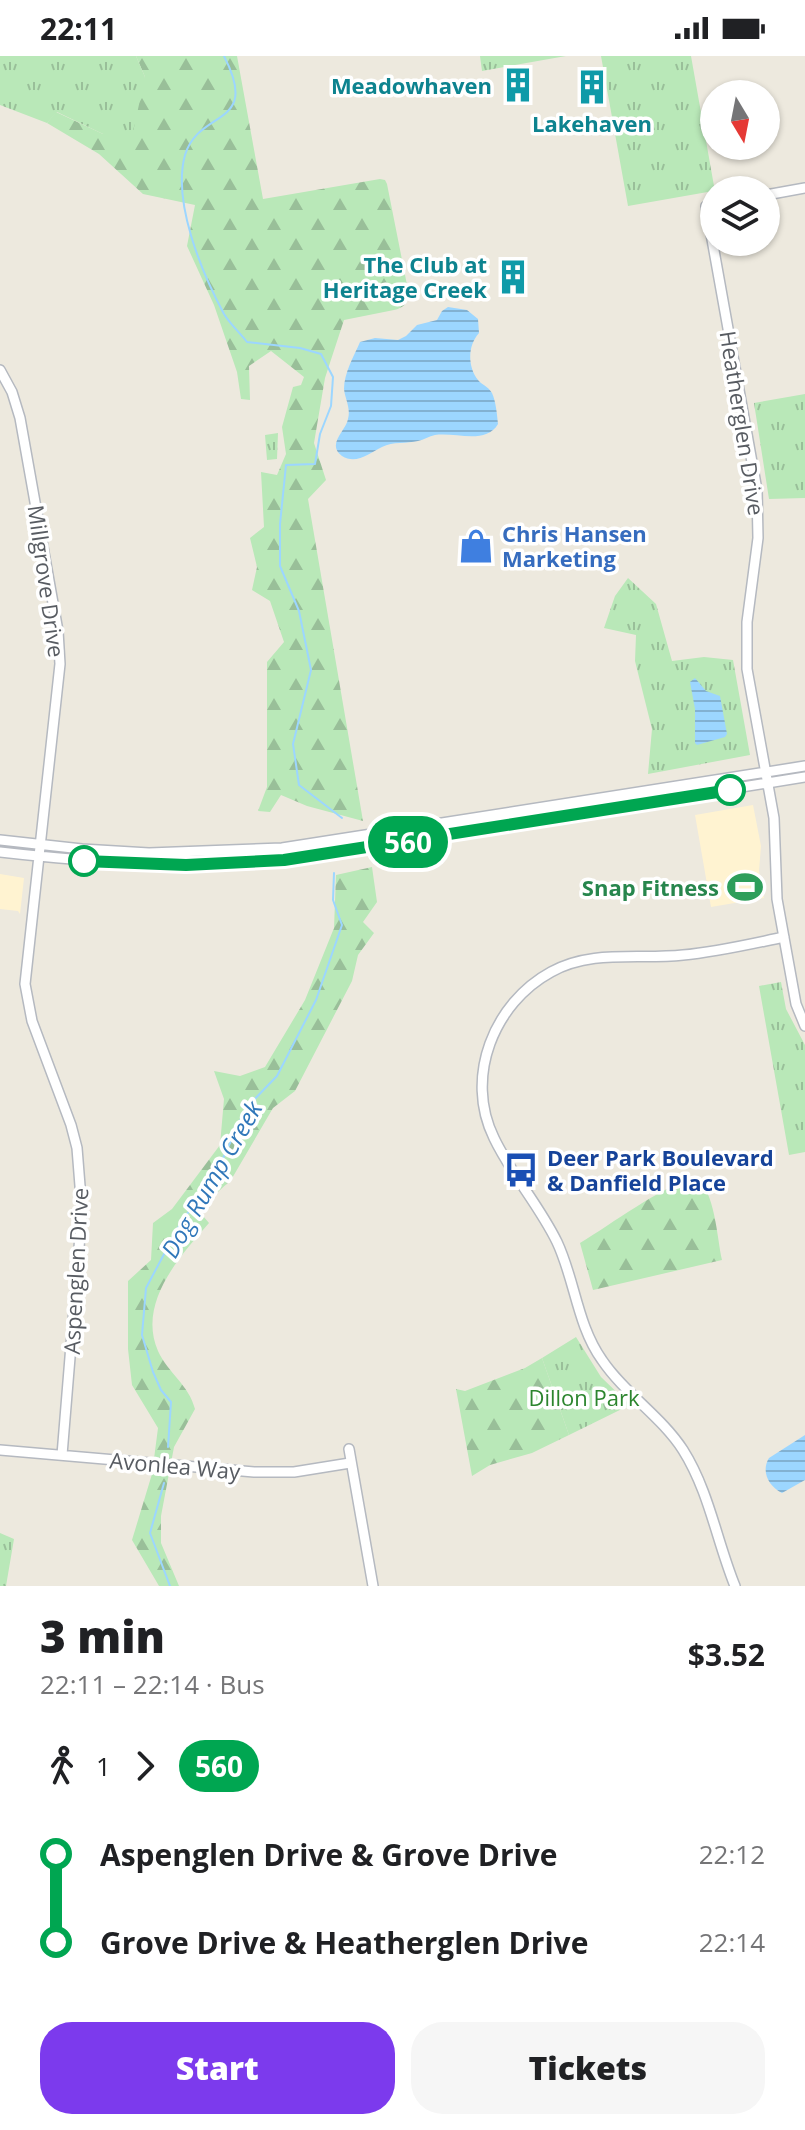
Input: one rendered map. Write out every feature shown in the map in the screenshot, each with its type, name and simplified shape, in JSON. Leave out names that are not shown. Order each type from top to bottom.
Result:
[{"type":"street","points":[[780,192],[805,188]]},
{"type":"street","name":"Heatherglen Drive","points":[[718,256],[757,490],[758,538],[746,645],[748,678],[774,818],[777,899],[796,1004],[805,1026]]},
{"type":"street","name":"Millgrove Drive","points":[[0,370],[12,392],[20,418],[59,647],[58,694],[38,856]]},
{"type":"street","points":[[0,840],[161,853],[312,845],[805,766]]},
{"type":"street","points":[[0,852],[114,864],[186,865],[284,860],[805,777]]},
{"type":"street","name":"Aspenglen Drive","points":[[38,856],[25,984],[32,1021],[77,1148],[82,1211],[62,1455]]},
{"type":"street","points":[[735,1586],[699,1483],[683,1451],[668,1431],[608,1369],[589,1339],[557,1242],[492,1135],[485,1108],[483,1075],[491,1038],[501,1017],[524,990],[554,970],[598,958],[685,955],[784,937]]},
{"type":"street","points":[[349,1449],[373,1586]]},
{"type":"street","name":"Avonlea Way","points":[[0,1450],[254,1472],[294,1472],[350,1463]]},
{"type":"shaded area","points":[[753,805],[761,846],[759,871],[764,898],[711,907],[695,815]]},
{"type":"shaded area","points":[[0,874],[24,878],[20,914],[18,911],[0,909]]},
{"type":"green space","points":[[0,56],[136,56],[145,77],[133,132],[103,134],[57,112],[47,123],[0,105]]},
{"type":"green space","points":[[136,56],[237,56],[263,199],[380,179],[387,184],[409,295],[404,305],[397,309],[344,320],[325,378],[314,443],[326,480],[308,499],[363,821],[307,806],[281,795],[270,812],[258,811],[267,787],[267,662],[284,642],[270,601],[252,590],[257,567],[250,538],[264,527],[261,472],[277,475],[286,454],[282,427],[293,387],[301,385],[304,377],[271,351],[249,366],[250,400],[241,399],[237,372],[214,305],[187,246],[195,205],[143,194],[99,154],[47,123],[56,112],[103,134],[145,77]]},
{"type":"green space","points":[[480,56],[566,56],[482,71]]},
{"type":"green space","points":[[601,56],[691,56],[700,107],[700,160],[709,160],[712,176],[700,176],[700,193],[628,206]]},
{"type":"green space","points":[[805,394],[805,498],[769,499],[754,403]]},
{"type":"green space","points":[[278,433],[277,459],[267,460],[265,435]]},
{"type":"green space","points":[[628,578],[656,604],[672,661],[704,657],[733,660],[750,755],[648,774],[652,729],[635,661],[636,635],[604,628],[615,596]]},
{"type":"green space","points":[[372,867],[377,902],[363,922],[374,933],[358,955],[352,981],[295,1091],[273,1108],[231,1180],[198,1210],[209,1223],[175,1265],[157,1298],[153,1333],[158,1351],[188,1393],[195,1409],[174,1447],[161,1516],[161,1543],[179,1586],[159,1586],[132,1540],[152,1474],[158,1428],[132,1385],[128,1349],[128,1281],[151,1260],[153,1223],[172,1209],[220,1145],[224,1099],[214,1071],[240,1076],[265,1067],[305,1000],[334,928],[336,875]]},
{"type":"green space","points":[[781,982],[786,1009],[805,1045],[805,1152],[789,1155],[759,986]]},
{"type":"green space","points":[[696,1178],[711,1203],[722,1260],[593,1290],[580,1243],[652,1197]]},
{"type":"green space","name":"Dillon Park","points":[[576,1337],[601,1377],[630,1405],[569,1435],[542,1358]]},
{"type":"green space","points":[[542,1358],[569,1435],[532,1453],[490,1465],[472,1476],[456,1389],[465,1391],[525,1368]]},
{"type":"green space","points":[[0,1533],[14,1539],[6,1586],[0,1586]]},
{"type":"water","points":[[448,307],[467,310],[478,319],[479,333],[473,343],[471,362],[478,380],[492,393],[498,424],[493,430],[478,436],[435,435],[418,441],[386,445],[358,459],[342,456],[336,442],[349,415],[344,383],[360,342],[375,338],[398,340],[417,325],[437,320]]},
{"type":"water","points":[[695,678],[706,691],[720,696],[727,734],[697,745],[690,682]]},
{"type":"water","points":[[805,1435],[805,1480],[782,1493],[767,1478],[767,1463],[769,1458]]},
{"type":"waterway","name":"Dog Rump Creek","points":[[224,56],[234,79],[235,95],[232,107],[192,140],[185,155],[182,174],[186,215],[191,237],[215,297],[224,314],[247,342],[300,348],[321,354],[333,377],[331,406],[320,434],[315,464],[286,465],[280,524],[280,566],[299,611],[311,670],[293,744],[299,785],[342,818]]},
{"type":"waterway","name":"Dog Rump Creek","points":[[168,1447],[171,1402],[161,1390],[153,1372],[142,1335],[146,1288],[179,1226],[219,1167],[246,1108],[277,1076],[316,1000],[342,925],[333,900],[334,873]]},
{"type":"waterway","name":"Dog Rump Creek","points":[[164,1483],[150,1533],[170,1586]]},
{"type":"bus line","name":"560","points":[[84,861],[186,865],[284,860],[730,790]]},
{"type":"place","name":"Meadowhaven","points":[[518,85]]},
{"type":"place","name":"Lakehaven","points":[[592,87]]},
{"type":"place","name":"The Club at Heritage Creek","points":[[513,277]]},
{"type":"place","name":"Chris Hansen Marketing","points":[[476,546]]},
{"type":"place","name":"Snap Fitness","points":[[745,887]]},
{"type":"place","name":"Deer Park Boulevard & Danfield Place","points":[[521,1170]]}]
